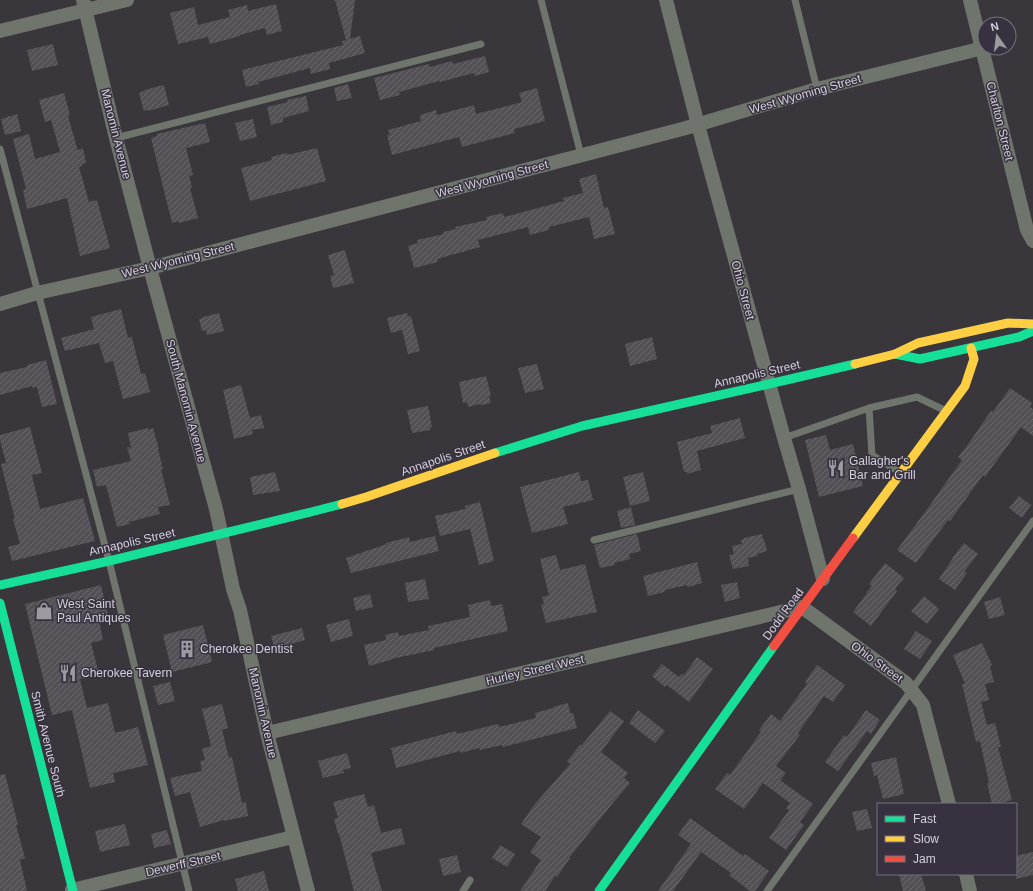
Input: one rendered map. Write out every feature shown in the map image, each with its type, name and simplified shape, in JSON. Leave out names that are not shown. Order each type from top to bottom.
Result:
[{"type":"street","points":[[0,31],[84,5],[126,0]]},
{"type":"street","name":"Ohio Street","points":[[666,0],[698,125],[823,579]]},
{"type":"street","name":"Charlton Street","points":[[970,0],[977,28]]},
{"type":"street","name":"Manomin Avenue","points":[[84,5],[116,138],[150,268]]},
{"type":"street","name":"West Wyoming Street","points":[[0,304],[38,293],[150,268],[698,125],[818,89],[977,49]]},
{"type":"street","name":"Charlton Street","points":[[984,56],[1027,230],[1033,241]]},
{"type":"street","name":"South Manomin Avenue","points":[[150,268],[216,509],[221,534]]},
{"type":"street","name":"Annapolis Street","points":[[0,585],[109,561],[311,512],[366,497],[509,448],[582,426],[895,354],[918,343],[1008,323],[1033,324]]},
{"type":"street","name":"Annapolis Street","points":[[895,354],[920,359],[1019,337],[1033,331]]},
{"type":"street","name":"Dodd Road","points":[[599,891],[802,607],[965,386],[974,359],[971,348]]},
{"type":"street","name":"Manomin Avenue","points":[[221,534],[267,733],[308,891]]},
{"type":"street","name":"Smith Avenue South","points":[[0,603],[72,890]]},
{"type":"street","name":"Ohio Street","points":[[802,607],[906,683],[922,705],[949,803]]},
{"type":"street","name":"Hurley Street West","points":[[267,733],[802,607]]},
{"type":"street","name":"Dewerff Street","points":[[72,890],[293,837]]},
{"type":"street","points":[[966,875],[970,891]]},
{"type":"lane","points":[[541,0],[581,155]]},
{"type":"lane","points":[[794,0],[818,89]]},
{"type":"lane","points":[[116,138],[481,44]]},
{"type":"lane","points":[[0,149],[109,561],[189,891]]},
{"type":"lane","points":[[784,438],[869,408],[917,397],[946,411]]},
{"type":"lane","points":[[869,408],[872,455],[901,474]]},
{"type":"lane","points":[[594,540],[799,489]]},
{"type":"lane","points":[[767,891],[1033,521]]},
{"type":"lane","points":[[463,891],[470,880]]},
{"type":"building","points":[[335,0],[355,0],[350,39],[360,36],[365,53],[329,63],[330,69],[311,74],[310,68],[258,82],[259,84],[246,87],[242,70],[343,45],[342,41],[346,40]]},
{"type":"building","points":[[276,4],[282,31],[267,35],[265,28],[210,44],[208,37],[178,44],[170,13],[194,7],[198,25],[230,17],[228,10],[247,5],[248,11]]},
{"type":"building","points":[[53,44],[58,65],[32,71],[27,50]]},
{"type":"building","points":[[485,56],[489,72],[475,76],[474,73],[439,81],[399,92],[400,95],[380,100],[374,78],[429,64],[430,67],[452,61],[453,64]]},
{"type":"building","points":[[348,84],[352,98],[337,101],[334,88]]},
{"type":"building","points":[[164,85],[169,105],[144,111],[139,93],[144,90]]},
{"type":"building","points":[[537,88],[545,121],[514,129],[515,133],[462,147],[459,137],[392,155],[387,135],[390,135],[388,130],[421,121],[420,115],[436,110],[437,115],[474,105],[476,114],[522,102],[519,93]]},
{"type":"building","points":[[64,93],[70,115],[68,116],[77,148],[78,150],[83,148],[86,163],[79,167],[89,202],[97,200],[110,248],[80,256],[67,198],[27,209],[23,190],[26,189],[13,139],[29,134],[35,159],[60,152],[51,120],[45,122],[39,100]]},
{"type":"building","points":[[306,96],[309,111],[283,118],[283,122],[271,125],[267,107],[288,102],[287,100]]},
{"type":"building","points":[[17,114],[21,131],[5,135],[1,119]]},
{"type":"building","points":[[253,119],[257,137],[240,141],[235,123]]},
{"type":"building","points":[[205,123],[210,142],[186,148],[193,175],[189,176],[192,187],[190,188],[198,218],[179,223],[178,221],[172,223],[151,138],[157,136],[157,134]]},
{"type":"building","points":[[317,148],[326,181],[250,201],[241,168],[272,160],[271,157]]},
{"type":"building","points":[[596,174],[604,208],[608,207],[615,234],[594,239],[589,217],[549,227],[549,230],[530,235],[528,227],[478,240],[480,247],[437,259],[438,262],[414,268],[408,246],[418,243],[417,240],[444,234],[443,232],[456,229],[455,227],[487,220],[486,217],[503,213],[504,217],[564,201],[563,198],[583,193],[579,179]]},
{"type":"building","points":[[345,250],[354,283],[333,288],[330,276],[334,275],[328,255]]},
{"type":"building","points":[[121,309],[128,338],[132,337],[141,374],[145,373],[150,392],[123,399],[113,361],[105,363],[99,343],[65,351],[61,338],[94,329],[91,317]]},
{"type":"building","points":[[219,313],[224,331],[207,335],[206,330],[202,331],[199,319]]},
{"type":"building","points":[[407,313],[408,317],[411,316],[420,351],[408,354],[402,330],[391,333],[387,318]]},
{"type":"building","points":[[652,337],[657,359],[630,366],[625,344]]},
{"type":"building","points":[[46,360],[57,404],[42,407],[37,387],[33,388],[32,386],[0,395],[0,373],[27,367],[27,365]]},
{"type":"building","points":[[537,364],[544,389],[525,393],[518,368]]},
{"type":"building","points":[[486,376],[491,396],[489,397],[491,403],[468,407],[467,402],[463,403],[459,382]]},
{"type":"building","points":[[241,385],[250,418],[261,415],[264,428],[252,430],[253,434],[234,439],[223,390]]},
{"type":"building","points":[[1010,388],[1032,403],[1030,407],[1033,409],[1033,436],[1021,427],[985,477],[983,475],[950,521],[948,520],[916,563],[897,550],[962,460],[958,457],[991,411],[993,412]]},
{"type":"building","points":[[428,406],[432,427],[430,427],[430,430],[412,433],[407,410]]},
{"type":"building","points":[[740,418],[745,438],[697,451],[701,470],[687,474],[687,472],[684,472],[677,442],[712,433],[710,426]]},
{"type":"building","points":[[30,427],[42,473],[32,475],[40,509],[83,498],[95,541],[12,561],[8,547],[20,544],[1,464],[6,463],[0,435]]},
{"type":"building","points":[[148,428],[148,430],[153,428],[159,449],[163,469],[161,469],[170,505],[158,507],[160,514],[129,522],[130,524],[117,527],[106,485],[97,487],[93,470],[131,461],[127,447],[131,448],[128,433]]},
{"type":"building","name":"Gallagher's Bar and Grill","points":[[826,435],[830,450],[853,444],[863,486],[819,497],[805,440]]},
{"type":"building","points":[[275,472],[280,491],[253,495],[250,477]]},
{"type":"building","points":[[579,472],[581,481],[588,480],[593,500],[563,507],[568,524],[532,533],[520,487]]},
{"type":"building","points":[[643,472],[650,501],[630,506],[623,477]]},
{"type":"building","points":[[1019,496],[1031,505],[1022,518],[1009,508]]},
{"type":"building","points":[[480,502],[494,561],[479,565],[470,529],[440,536],[435,516],[465,509],[465,506]]},
{"type":"building","points":[[631,507],[635,525],[621,528],[617,511]]},
{"type":"building","points":[[637,534],[641,551],[629,554],[630,559],[614,563],[615,565],[600,568],[594,545]]},
{"type":"building","points":[[762,534],[767,551],[757,554],[758,556],[748,558],[749,566],[733,569],[729,555],[734,554],[732,546],[742,544],[741,540],[744,538]]},
{"type":"building","points":[[435,536],[439,551],[351,573],[346,558],[387,544],[386,543],[409,537],[410,542]]},
{"type":"building","points":[[964,543],[978,554],[964,572],[967,573],[955,590],[939,579],[952,558]]},
{"type":"building","points":[[556,555],[560,570],[585,564],[597,612],[546,623],[541,605],[544,604],[542,597],[549,595],[540,559]]},
{"type":"building","points":[[697,562],[702,583],[688,587],[687,585],[665,590],[664,592],[648,596],[643,576]]},
{"type":"building","points":[[885,563],[904,578],[895,589],[897,591],[871,626],[853,612],[872,586],[869,584]]},
{"type":"building","points":[[425,579],[429,599],[408,602],[405,583]]},
{"type":"building","points":[[737,582],[740,598],[725,602],[721,585]]},
{"type":"building","points":[[101,585],[109,619],[99,621],[103,640],[91,643],[98,670],[94,670],[96,676],[80,679],[87,708],[108,703],[115,733],[138,727],[148,765],[113,773],[115,782],[90,788],[72,710],[52,715],[25,604]]},
{"type":"building","points":[[370,594],[373,607],[356,611],[353,598]]},
{"type":"building","points":[[924,596],[939,609],[927,624],[911,611]]},
{"type":"building","points":[[1000,597],[1005,615],[989,619],[984,602]]},
{"type":"building","points":[[490,600],[491,606],[502,604],[508,631],[434,648],[434,650],[391,659],[369,666],[364,645],[386,640],[385,635],[398,632],[399,636],[429,630],[428,626],[470,617],[468,605]]},
{"type":"building","points":[[349,619],[353,636],[331,642],[326,625]]},
{"type":"building","name":"Cherokee Dentist","points":[[203,625],[212,662],[172,672],[163,635]]},
{"type":"building","points":[[302,628],[305,640],[287,645],[288,651],[276,654],[271,636]]},
{"type":"building","points":[[916,631],[932,641],[920,659],[904,649]]},
{"type":"building","points":[[982,643],[992,665],[990,666],[994,682],[985,684],[989,700],[981,702],[987,725],[995,723],[1001,747],[998,747],[1012,800],[1000,803],[992,803],[980,741],[976,742],[962,684],[965,684],[953,655]]},
{"type":"building","points":[[697,657],[713,669],[689,702],[667,685],[665,687],[652,676],[662,664],[679,677],[682,674],[684,675]]},
{"type":"building","points":[[817,665],[845,685],[833,702],[824,696],[798,733],[800,735],[776,766],[786,773],[780,780],[813,804],[800,822],[804,825],[786,850],[769,838],[789,810],[786,808],[790,803],[763,783],[744,809],[715,789],[727,773],[730,775],[761,732],[759,730],[771,714],[780,721],[807,684],[805,682]]},
{"type":"building","points":[[170,682],[175,701],[158,705],[153,686]]},
{"type":"building","points":[[568,703],[570,713],[573,713],[577,728],[503,747],[502,745],[480,750],[479,748],[461,753],[460,751],[396,768],[391,748],[456,731],[457,734],[498,724],[499,727],[536,718],[535,713]]},
{"type":"building","points":[[222,704],[228,728],[222,730],[229,758],[232,757],[242,803],[246,802],[248,816],[224,820],[200,827],[190,792],[175,796],[170,778],[202,771],[200,761],[205,760],[202,749],[211,746],[202,709]]},
{"type":"building","points":[[638,710],[665,731],[655,743],[629,723]]},
{"type":"building","points":[[866,710],[880,720],[871,734],[867,731],[838,771],[825,762],[844,735],[847,737]]},
{"type":"building","points":[[610,711],[624,721],[601,752],[628,773],[624,778],[630,783],[569,858],[557,877],[555,876],[545,891],[520,891],[541,860],[530,852],[541,837],[521,824],[534,805],[570,764],[567,761]]},
{"type":"building","points":[[347,753],[351,768],[343,770],[344,773],[323,778],[318,761]]},
{"type":"building","points":[[896,757],[904,794],[883,799],[877,775],[874,776],[871,763]]},
{"type":"building","points":[[5,774],[25,858],[20,860],[27,891],[0,891],[0,775]]},
{"type":"building","points":[[364,794],[368,807],[374,805],[381,833],[401,828],[405,844],[371,853],[382,891],[354,891],[334,819],[338,818],[333,802]]},
{"type":"building","points":[[867,809],[872,828],[857,831],[852,812]]},
{"type":"building","points":[[690,818],[743,856],[745,854],[769,871],[755,891],[750,891],[729,875],[731,873],[701,852],[673,891],[658,891],[691,844],[678,835]]},
{"type":"building","points":[[125,824],[130,845],[100,852],[95,831]]},
{"type":"building","points":[[167,830],[171,844],[154,848],[151,834]]},
{"type":"building","points":[[500,845],[515,854],[507,867],[492,858]]},
{"type":"building","points":[[1033,852],[1033,875],[1016,879],[1017,856]]},
{"type":"building","points":[[457,855],[461,872],[443,876],[439,859]]},
{"type":"building","points":[[264,871],[269,891],[238,891],[235,879]]},
{"type":"building","points":[[899,875],[921,875],[926,891],[903,891]]},
{"type":"traffic: fast","points":[[895,354],[920,359],[1019,337],[1033,331]]},
{"type":"traffic: fast","points":[[495,453],[582,426],[855,364]]},
{"type":"traffic: fast","points":[[0,585],[109,561],[342,504]]},
{"type":"traffic: fast","points":[[0,603],[73,891]]},
{"type":"traffic: fast","points":[[599,891],[774,646]]},
{"type":"traffic: slow","points":[[855,364],[895,354],[918,343],[1008,323],[1033,324]]},
{"type":"traffic: slow","points":[[853,538],[965,386],[974,359],[971,348]]},
{"type":"traffic: slow","points":[[342,504],[495,453]]},
{"type":"traffic: jam","points":[[774,646],[853,538]]},
{"type":"place","name":"Gallagher's Bar and Grill","points":[[836,468]]},
{"type":"place","name":"West Saint Paul Antiques","points":[[44,611]]},
{"type":"place","name":"Cherokee Dentist","points":[[187,649]]},
{"type":"place","name":"Cherokee Tavern","points":[[68,673]]}]
